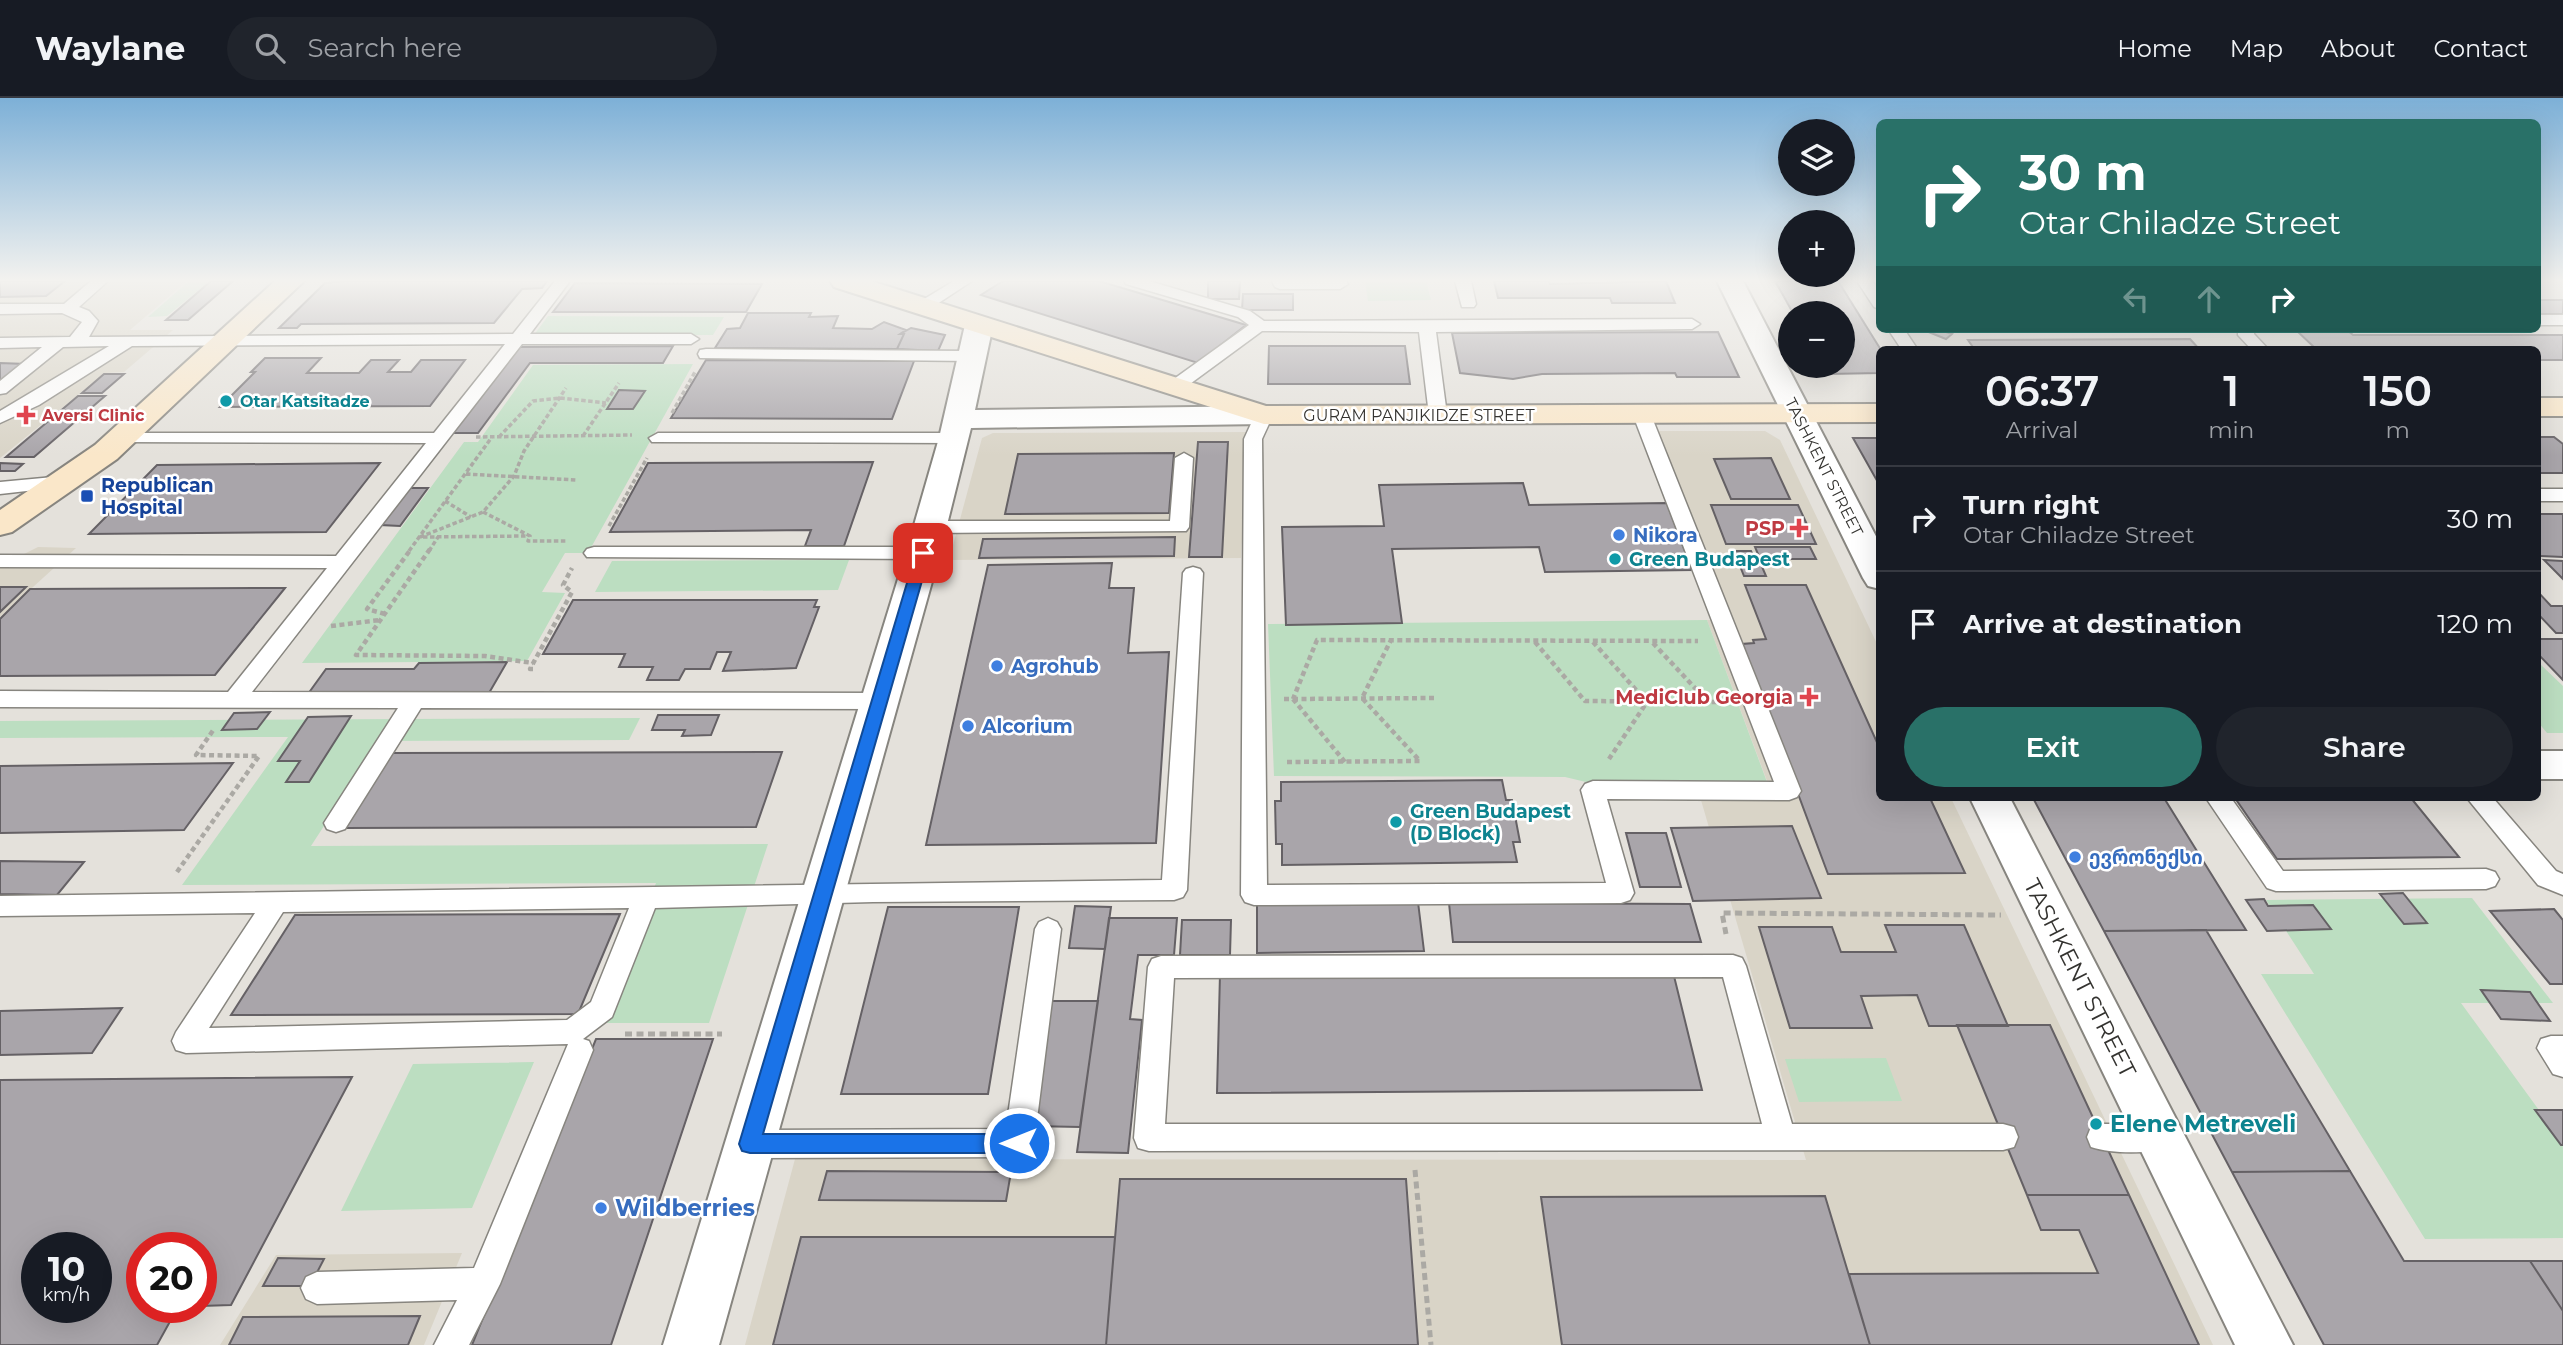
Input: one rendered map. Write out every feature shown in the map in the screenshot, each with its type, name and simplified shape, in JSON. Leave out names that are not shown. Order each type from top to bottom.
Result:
[{"type":"main road","points":[[0,525],[64,482],[123,437],[229,339]]},
{"type":"main road","points":[[1023,339],[1264,415]]},
{"type":"main road","points":[[2541,407],[2563,407]]},
{"type":"main road","name":"GURAM PANJIKIDZE STREET","points":[[1264,415],[1876,413]]},
{"type":"street","points":[[691,1345],[927,540],[976,339]]},
{"type":"street","name":"TASHKENT STREET","points":[[1759,339],[1876,570]]},
{"type":"street","name":"GURAM PANJIKIDZE STREET","points":[[956,429],[1264,415]]},
{"type":"street","points":[[2541,765],[2563,765]]},
{"type":"street","name":"TASHKENT STREET","points":[[1992,801],[2265,1345]]},
{"type":"lane","points":[[0,343],[210,339]]},
{"type":"lane","points":[[234,700],[518,339]]},
{"type":"lane","points":[[1173,388],[1240,339]]},
{"type":"lane","points":[[1429,339],[1438,415]]},
{"type":"lane","points":[[0,418],[33,401],[130,340]]},
{"type":"lane","points":[[0,389],[58,343]]},
{"type":"lane","points":[[706,354],[972,356]]},
{"type":"lane","points":[[1264,415],[1253,439],[1254,895],[1621,893],[1593,790],[1789,791],[1642,415]]},
{"type":"lane","points":[[658,438],[956,429]]},
{"type":"lane","points":[[123,437],[440,438]]},
{"type":"lane","points":[[594,553],[1179,527],[1184,458]]},
{"type":"lane","points":[[0,488],[64,482]]},
{"type":"lane","points":[[2541,495],[2563,495]]},
{"type":"lane","points":[[0,561],[342,562]]},
{"type":"lane","points":[[0,906],[646,898],[873,892],[1174,890],[1193,573]]},
{"type":"lane","points":[[0,699],[881,701]]},
{"type":"lane","points":[[336,823],[414,701]]},
{"type":"lane","points":[[2220,801],[2276,881],[2486,879]]},
{"type":"lane","points":[[2482,801],[2547,878],[2563,886]]},
{"type":"lane","points":[[275,903],[186,1041],[572,1031],[602,1009],[646,898]]},
{"type":"lane","points":[[750,1144],[1019,1143],[1048,929]]},
{"type":"lane","points":[[1781,1137],[1733,966],[1161,967],[1149,1138],[2003,1137]]},
{"type":"lane","points":[[2563,1048],[2551,1048],[2563,1065]]},
{"type":"lane","points":[[451,1345],[484,1284],[579,1050]]},
{"type":"lane","points":[[2102,1137],[2160,1137]]},
{"type":"lane","points":[[317,1288],[484,1284]]},
{"type":"path","points":[[582,437],[619,383]]},
{"type":"path","points":[[419,537],[483,512],[514,476],[533,437],[566,388]]},
{"type":"path","points":[[498,437],[533,401],[560,398],[606,402]]},
{"type":"path","points":[[384,614],[367,609],[492,437]]},
{"type":"path","points":[[440,438],[624,437]]},
{"type":"path","points":[[465,474],[576,480]]},
{"type":"path","points":[[445,501],[472,517]]},
{"type":"path","points":[[483,512],[530,536]]},
{"type":"path","points":[[419,537],[530,536]]},
{"type":"path","points":[[530,536],[528,541],[554,541]]},
{"type":"path","points":[[438,537],[356,655],[485,656],[533,663]]},
{"type":"path","points":[[1293,699],[1317,640],[1730,641]]},
{"type":"path","points":[[1362,698],[1391,640]]},
{"type":"path","points":[[1535,641],[1586,701],[1754,702]]},
{"type":"path","points":[[1592,641],[1647,702]]},
{"type":"path","points":[[1652,642],[1708,702]]},
{"type":"path","points":[[1254,763],[1420,761],[1362,698]]},
{"type":"path","points":[[1252,699],[1435,698]]},
{"type":"path","points":[[1293,699],[1345,762]]},
{"type":"path","points":[[154,904],[259,756],[196,755],[234,700]]},
{"type":"path","points":[[1609,760],[1647,702]]},
{"type":"path","points":[[1733,966],[1722,913],[2001,915]]},
{"type":"path","points":[[579,1050],[595,1034],[722,1034]]},
{"type":"path","points":[[1412,1138],[1431,1345]]},
{"type":"shaded area","name":"Aversi Clinic","points":[[0,339],[162,339],[124,372],[105,373],[0,458]]},
{"type":"shaded area","points":[[1647,431],[1765,431],[1780,440],[1876,642],[1876,801],[1952,801],[2213,1345],[745,1345],[795,1159],[1806,1160],[1696,783],[1767,781],[1707,620],[1715,620]]},
{"type":"shaded area","points":[[1248,432],[1241,558],[949,560],[982,438],[993,433]]},
{"type":"shaded area","points":[[38,547],[76,548],[0,617],[0,566]]},
{"type":"shaded area","points":[[462,1253],[424,1345],[220,1345],[276,1255]]},
{"type":"green space","points":[[693,364],[588,553],[565,553],[542,592],[565,593],[527,661],[302,663],[464,442],[478,442],[533,365]]},
{"type":"green space","points":[[849,560],[838,590],[595,592],[612,561]]},
{"type":"green space","points":[[1707,620],[1767,782],[1586,782],[1565,777],[1274,776],[1268,624]]},
{"type":"green space","points":[[2541,665],[2563,686],[2563,733],[2547,733],[2541,726]]},
{"type":"green space","points":[[640,718],[629,740],[379,741],[311,846],[768,844],[709,1023],[600,1023],[656,883],[182,885],[288,737],[0,738],[0,721]]},
{"type":"green space","points":[[2472,898],[2553,1003],[2461,1003],[2563,1143],[2563,1238],[2425,1239],[2261,974],[2314,974],[2266,900]]},
{"type":"green space","points":[[1886,1058],[1902,1101],[1799,1102],[1785,1059]]},
{"type":"green space","points":[[534,1062],[472,1208],[341,1211],[413,1064]]},
{"type":"building","points":[[721,339],[902,339],[897,349],[715,348]]},
{"type":"building","points":[[902,339],[943,339],[938,351],[897,349]]},
{"type":"building","points":[[1122,339],[1228,339],[1198,363]]},
{"type":"building","points":[[1453,339],[1721,339],[1739,377],[1677,377],[1675,373],[1542,374],[1513,379],[1460,373]]},
{"type":"building","points":[[1855,339],[1874,339],[1879,346],[1876,346],[1876,373],[1855,373]]},
{"type":"building","points":[[2190,339],[2196,346],[1972,346],[1968,340]]},
{"type":"building","points":[[2306,339],[2563,339],[2563,360],[2541,360],[2541,346],[2313,346]]},
{"type":"building","points":[[673,346],[663,363],[530,363],[478,433],[449,433],[515,347]]},
{"type":"building","points":[[1269,346],[1405,346],[1410,384],[1268,384]]},
{"type":"building","points":[[265,358],[321,358],[307,373],[359,373],[371,360],[399,360],[388,372],[411,372],[421,360],[465,360],[430,406],[220,407],[255,372],[251,372]]},
{"type":"building","points":[[706,360],[914,361],[892,419],[671,418]]},
{"type":"building","points":[[0,363],[25,364],[0,383]]},
{"type":"building","points":[[104,374],[124,374],[102,393],[82,393]]},
{"type":"building","points":[[619,390],[645,391],[633,409],[607,409]]},
{"type":"building","points":[[78,396],[105,396],[34,457],[6,457]]},
{"type":"building","points":[[2541,437],[2554,437],[2563,444],[2563,473],[2541,473]]},
{"type":"building","points":[[1853,438],[1876,438],[1876,479]]},
{"type":"building","points":[[1198,442],[1228,442],[1222,557],[1189,557]]},
{"type":"building","points":[[1174,453],[1169,513],[1005,514],[1018,454]]},
{"type":"building","points":[[1771,458],[1790,499],[1731,499],[1714,459]]},
{"type":"building","points":[[873,462],[844,546],[805,546],[811,530],[610,532],[648,463]]},
{"type":"building","points":[[0,463],[23,464],[15,471],[0,471]]},
{"type":"building","points":[[380,463],[326,532],[89,534],[157,465]]},
{"type":"building","name":"Green Budapest","points":[[1523,483],[1529,505],[1667,503],[1692,570],[1545,572],[1539,547],[1392,549],[1402,623],[1286,625],[1282,527],[1384,526],[1379,485]]},
{"type":"building","points":[[409,488],[428,488],[400,526],[381,525]]},
{"type":"building","points":[[1711,505],[1798,505],[1816,544],[1726,544]]},
{"type":"building","points":[[2541,514],[2563,514],[2563,557],[2541,556]]},
{"type":"building","points":[[1175,537],[1174,556],[979,558],[983,539]]},
{"type":"building","points":[[1755,547],[1810,547],[1816,559],[1760,559]]},
{"type":"building","points":[[1734,551],[1751,551],[1766,576],[1744,576]]},
{"type":"building","points":[[2544,560],[2563,561],[2563,579]]},
{"type":"building","points":[[1112,563],[1109,588],[1134,588],[1128,653],[1169,652],[1156,843],[926,845],[988,565]]},
{"type":"building","name":"MediClub Georgia","points":[[1745,585],[1806,585],[1876,740],[1876,801],[1931,801],[1965,873],[1828,874],[1742,644],[1766,639]]},
{"type":"building","points":[[0,587],[26,587],[0,612]]},
{"type":"building","points":[[285,588],[215,675],[0,676],[0,619],[30,589]]},
{"type":"building","points":[[2541,595],[2551,606],[2563,606],[2563,633],[2556,633],[2541,617]]},
{"type":"building","points":[[573,600],[817,600],[814,607],[819,607],[796,668],[723,671],[731,652],[717,652],[710,669],[685,669],[679,680],[647,680],[653,667],[619,667],[625,654],[543,654]]},
{"type":"building","points":[[2541,639],[2563,639],[2563,680],[2541,657]]},
{"type":"building","points":[[507,662],[489,693],[308,694],[326,669],[414,669],[419,663]]},
{"type":"building","points":[[270,712],[257,729],[222,730],[234,713]]},
{"type":"building","points":[[658,715],[719,715],[711,735],[682,736],[685,730],[652,730]]},
{"type":"building","points":[[351,716],[309,782],[286,782],[300,761],[278,761],[308,717]]},
{"type":"building","points":[[782,752],[756,827],[344,828],[392,753]]},
{"type":"building","points":[[233,763],[184,830],[0,833],[0,766]]},
{"type":"building","name":"Green Budapest (D Block)","points":[[1502,780],[1506,800],[1512,800],[1520,842],[1513,842],[1517,862],[1282,865],[1282,844],[1276,844],[1275,801],[1281,801],[1281,782]]},
{"type":"building","points":[[2035,801],[2166,801],[2246,930],[2104,931]]},
{"type":"building","points":[[2237,801],[2413,801],[2459,857],[2277,859]]},
{"type":"building","points":[[1792,826],[1821,898],[1693,901],[1671,828]]},
{"type":"building","points":[[1626,833],[1666,833],[1681,887],[1640,887]]},
{"type":"building","points":[[0,861],[84,862],[57,895],[0,894]]},
{"type":"building","points":[[2403,893],[2427,923],[2404,924],[2380,894]]},
{"type":"building","points":[[2264,899],[2268,906],[2313,905],[2331,929],[2267,931],[2246,900]]},
{"type":"building","points":[[1418,902],[1424,951],[1257,953],[1257,904]]},
{"type":"building","points":[[1449,903],[1690,904],[1701,942],[1453,942]]},
{"type":"building","points":[[1075,906],[1111,907],[1105,949],[1069,948]]},
{"type":"building","points":[[888,907],[1019,907],[988,1094],[841,1094]]},
{"type":"building","points":[[2554,909],[2563,920],[2563,984],[2550,984],[2490,911]]},
{"type":"building","points":[[620,914],[578,1014],[231,1015],[295,915]]},
{"type":"building","points":[[1109,918],[1177,918],[1174,955],[1138,955],[1130,1019],[1142,1020],[1128,1153],[1077,1152]]},
{"type":"building","points":[[1182,920],[1231,920],[1230,955],[1180,955]]},
{"type":"building","points":[[1885,925],[1964,925],[2008,1026],[1929,1026],[1917,995],[1861,996],[1872,1028],[1790,1028],[1759,927],[1832,927],[1841,952],[1896,952]]},
{"type":"building","points":[[2206,930],[2350,1171],[2232,1172],[2104,931]]},
{"type":"building","points":[[1673,972],[1702,1090],[1217,1093],[1220,974]]},
{"type":"building","points":[[2481,990],[2530,992],[2550,1021],[2501,1019]]},
{"type":"building","points":[[1051,1001],[1098,1001],[1080,1127],[1031,1126]]},
{"type":"building","points":[[122,1008],[92,1053],[0,1055],[0,1011]]},
{"type":"building","points":[[1957,1025],[2050,1025],[2129,1195],[2027,1195]]},
{"type":"building","points":[[596,1039],[713,1039],[611,1345],[472,1345]]},
{"type":"building","points":[[352,1077],[231,1305],[217,1305],[217,1232],[126,1232],[126,1323],[169,1323],[157,1345],[0,1345],[0,1080]]},
{"type":"building","points":[[2535,1110],[2563,1110],[2563,1145],[2561,1145]]},
{"type":"building","points":[[827,1171],[1011,1172],[1006,1201],[819,1200]]},
{"type":"building","points":[[2350,1171],[2404,1261],[2530,1261],[2563,1311],[2563,1345],[2324,1345],[2232,1172]]},
{"type":"building","points":[[1120,1179],[1406,1179],[1418,1345],[1106,1345]]},
{"type":"building","points":[[2027,1195],[2129,1195],[2199,1345],[1870,1345],[1849,1274],[2098,1273],[2079,1230],[2041,1230]]},
{"type":"building","points":[[1825,1196],[1870,1345],[1562,1345],[1541,1197]]},
{"type":"building","points":[[801,1237],[1115,1237],[1106,1345],[773,1345]]},
{"type":"building","points":[[278,1258],[324,1259],[310,1286],[263,1286]]},
{"type":"building","points":[[2530,1261],[2563,1261],[2563,1311]]},
{"type":"building","points":[[420,1316],[408,1345],[229,1345],[243,1317]]},
{"type":"place","name":"Otar Katsitadze","points":[[226,401]]},
{"type":"place","name":"Aversi Clinic","points":[[26,415]]},
{"type":"place","name":"Republican Hospital","points":[[87,496]]},
{"type":"place","name":"PSP","points":[[1799,528]]},
{"type":"place","name":"Nikora","points":[[1619,535]]},
{"type":"place","name":"Green Budapest","points":[[1615,559]]},
{"type":"place","name":"Agrohub","points":[[997,666]]},
{"type":"place","name":"MediClub Georgia","points":[[1809,697]]},
{"type":"place","name":"Alcorium","points":[[968,726]]},
{"type":"place","name":"Green Budapest (D Block)","points":[[1396,822]]},
{"type":"place","name":"ევრონექსი","points":[[2075,857]]},
{"type":"place","name":"Elene Metreveli","points":[[2096,1124]]},
{"type":"place","name":"Wildberries","points":[[601,1208]]},
{"type":"route","points":[[923,553],[750,1144],[1019,1143]]}]
